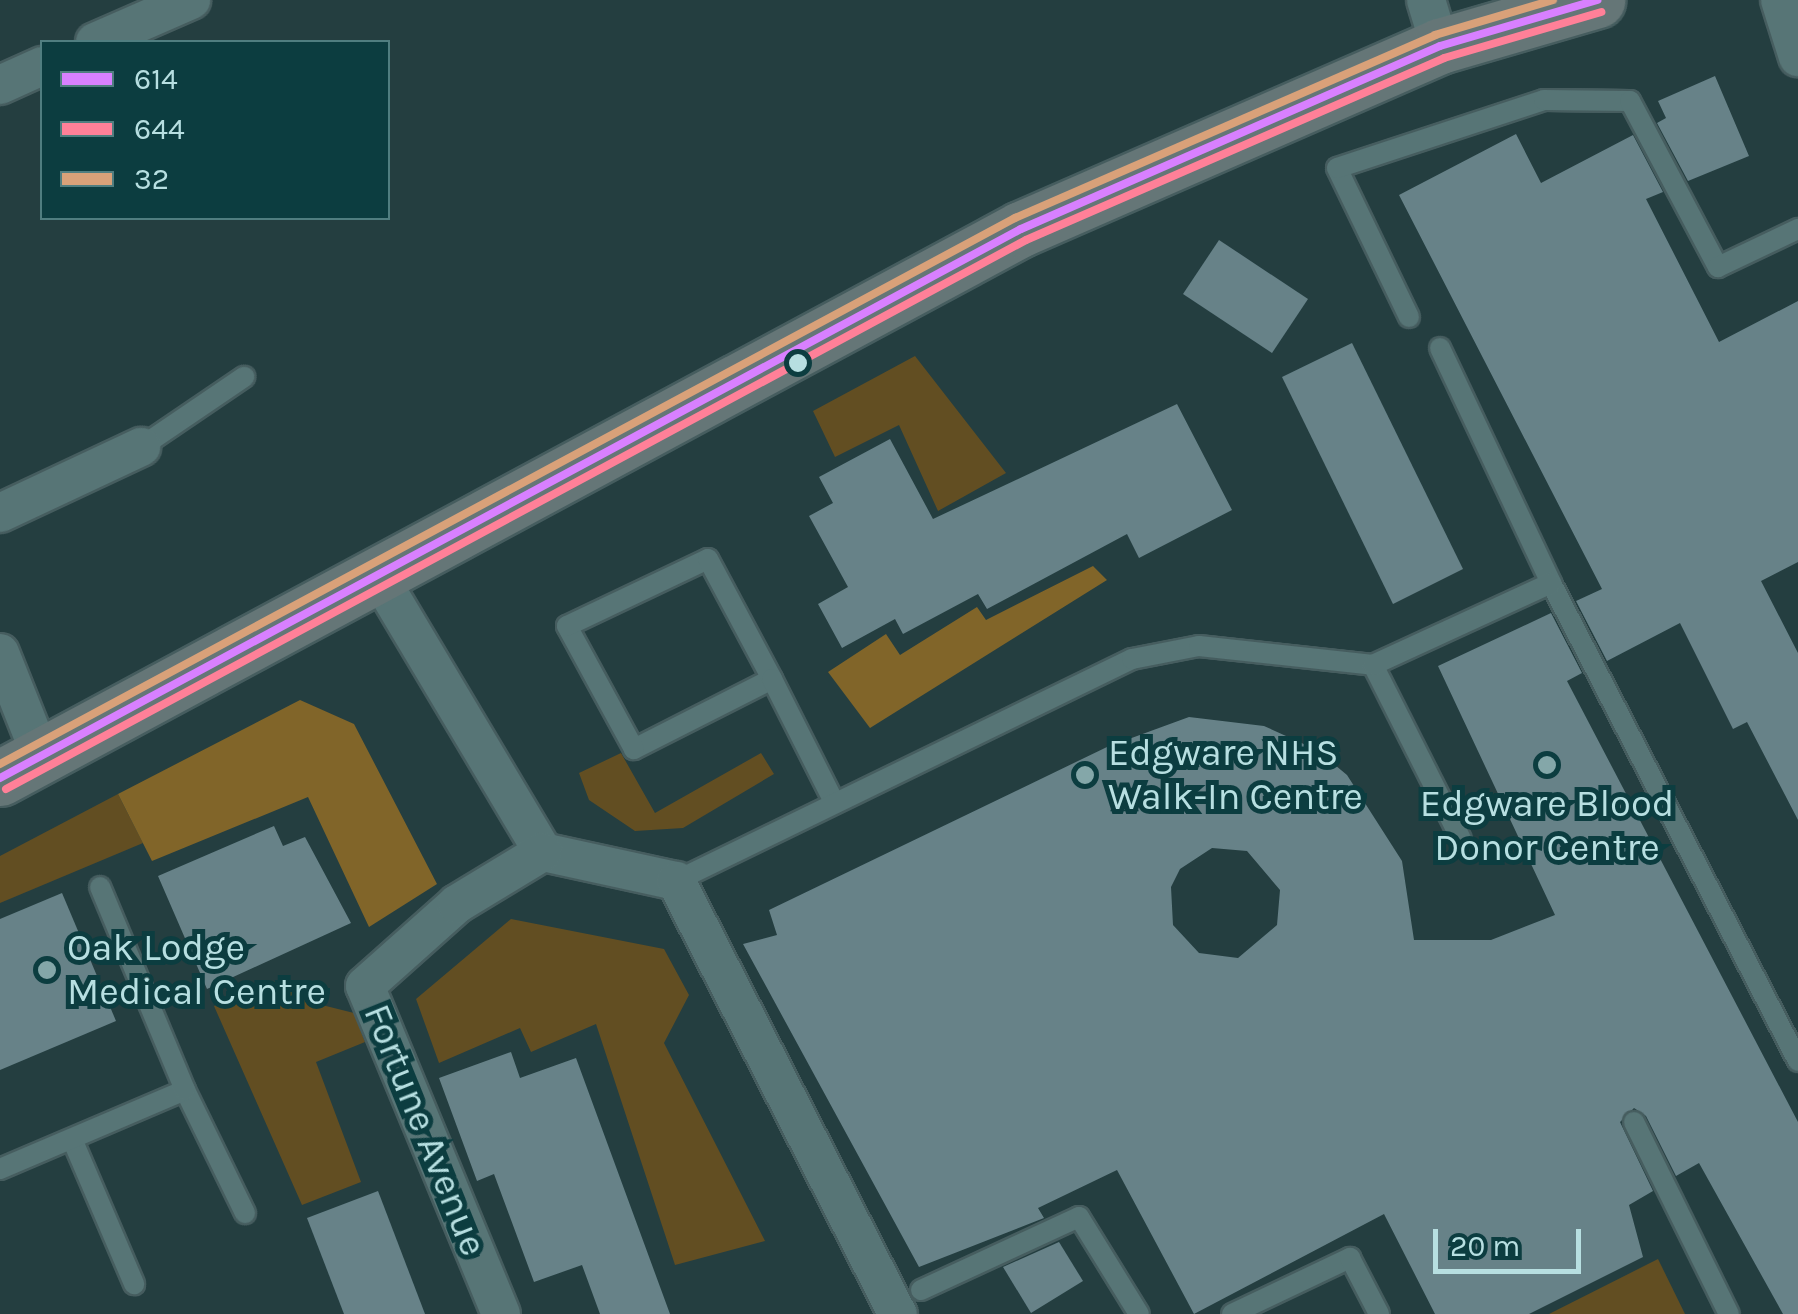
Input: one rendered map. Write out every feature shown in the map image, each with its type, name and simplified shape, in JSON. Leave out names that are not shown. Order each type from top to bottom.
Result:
[{"type":"main road","points":[[21,767],[376,572],[979,250],[1433,23],[1597,0]]},
{"type":"street","points":[[100,40],[190,0]]},
{"type":"street","points":[[1780,0],[1798,58]]},
{"type":"street","points":[[0,85],[40,67]]},
{"type":"street","points":[[0,512],[141,447]]},
{"type":"street","points":[[376,572],[543,852],[676,881],[909,1302]]},
{"type":"street","points":[[0,654],[21,767]]},
{"type":"street","name":"Fortune Avenue","points":[[501,1314],[365,986],[457,904],[543,852]]},
{"type":"lane","points":[[1410,316],[1337,168],[1544,100],[1630,101],[1718,268],[1798,230]]},
{"type":"lane","points":[[1440,348],[1550,583],[1798,1061]]},
{"type":"lane","points":[[141,447],[244,377]]},
{"type":"lane","points":[[772,680],[634,749],[566,626],[708,559],[772,680],[834,802]]},
{"type":"lane","points":[[676,881],[1132,658],[1199,646],[1373,665],[1550,583]]},
{"type":"lane","points":[[1373,665],[1461,839]]},
{"type":"lane","points":[[100,887],[185,1090],[245,1213]]},
{"type":"lane","points":[[0,1169],[185,1090]]},
{"type":"lane","points":[[1634,1122],[1730,1314]]},
{"type":"lane","points":[[72,1139],[134,1284]]},
{"type":"lane","points":[[909,1302],[1079,1217],[1138,1314]]},
{"type":"lane","points":[[1232,1314],[1350,1258],[1379,1314]]},
{"type":"shaded area","points":[[915,356],[1006,473],[938,511],[899,425],[835,457],[813,411]]},
{"type":"shaded area","points":[[1093,566],[1107,580],[870,728],[828,672],[886,634],[900,655],[977,607],[986,620]]},
{"type":"shaded area","points":[[300,700],[354,724],[437,884],[369,927],[308,797],[152,861],[118,794]]},
{"type":"shaded area","points":[[621,753],[655,813],[761,753],[774,774],[683,828],[635,831],[589,800],[579,773]]},
{"type":"shaded area","points":[[118,794],[143,843],[0,903],[0,856]]},
{"type":"shaded area","points":[[511,919],[664,949],[689,995],[664,1043],[765,1241],[675,1265],[596,1024],[531,1052],[520,1028],[439,1063],[416,999]]},
{"type":"shaded area","points":[[276,981],[306,1001],[354,1013],[365,1042],[316,1062],[361,1182],[302,1205],[214,1006]]},
{"type":"shaded area","points":[[1658,1259],[1685,1314],[1549,1314]]},
{"type":"building","points":[[1715,76],[1749,156],[1688,181],[1657,123],[1666,118],[1658,101]]},
{"type":"building","points":[[1516,134],[1541,183],[1633,135],[1663,192],[1646,199],[1719,342],[1798,301],[1798,562],[1761,581],[1798,653],[1798,820],[1747,722],[1733,729],[1680,623],[1607,661],[1576,601],[1602,589],[1399,195]]},
{"type":"building","points":[[1219,240],[1308,299],[1272,353],[1183,294]]},
{"type":"building","points":[[1352,343],[1463,569],[1393,604],[1282,377]]},
{"type":"building","points":[[1177,404],[1232,510],[1139,558],[1127,534],[987,609],[978,594],[903,634],[895,619],[842,648],[818,604],[848,587],[809,516],[833,503],[819,477],[890,439],[933,519]]},
{"type":"building","points":[[1551,613],[1582,673],[1567,681],[1798,1122],[1798,1314],[1783,1314],[1699,1163],[1676,1176],[1646,1116],[1634,1108],[1620,1122],[1653,1191],[1629,1205],[1643,1257],[1529,1314],[1435,1314],[1384,1214],[1194,1314],[1117,1170],[1038,1208],[1044,1218],[919,1267],[743,944],[777,935],[769,910],[1107,747],[1189,717],[1264,726],[1317,750],[1347,775],[1402,861],[1414,940],[1491,940],[1555,915],[1438,666]],"holes":[[[1212,848],[1247,851],[1280,890],[1277,925],[1238,958],[1199,953],[1173,925],[1171,887],[1180,869]]]},
{"type":"building","points":[[274,826],[283,846],[305,837],[351,923],[207,989],[158,876]]},
{"type":"building","name":"Oak Lodge Medical Centre","points":[[62,893],[116,1021],[0,1070],[0,919]]},
{"type":"building","points":[[511,1052],[520,1078],[576,1058],[670,1314],[600,1314],[582,1265],[534,1282],[494,1174],[477,1181],[439,1078]]},
{"type":"building","points":[[378,1191],[425,1314],[344,1314],[307,1218]]},
{"type":"building","points":[[1059,1242],[1083,1281],[1031,1313],[1003,1267]]},
{"type":"transit line","name":"32","points":[[0,764],[1015,218],[1435,35],[1553,0]]},
{"type":"transit line","name":"614","points":[[0,778],[1021,229],[1440,46],[1597,0]]},
{"type":"transit line","name":"644","points":[[6,789],[1026,240],[1444,58],[1601,12]]},
{"type":"place","name":"Edgware Blood Donor Centre","points":[[1547,765]]},
{"type":"place","name":"Edgware NHS Walk-In Centre","points":[[1085,775]]},
{"type":"place","name":"Oak Lodge Medical Centre","points":[[47,970]]}]
